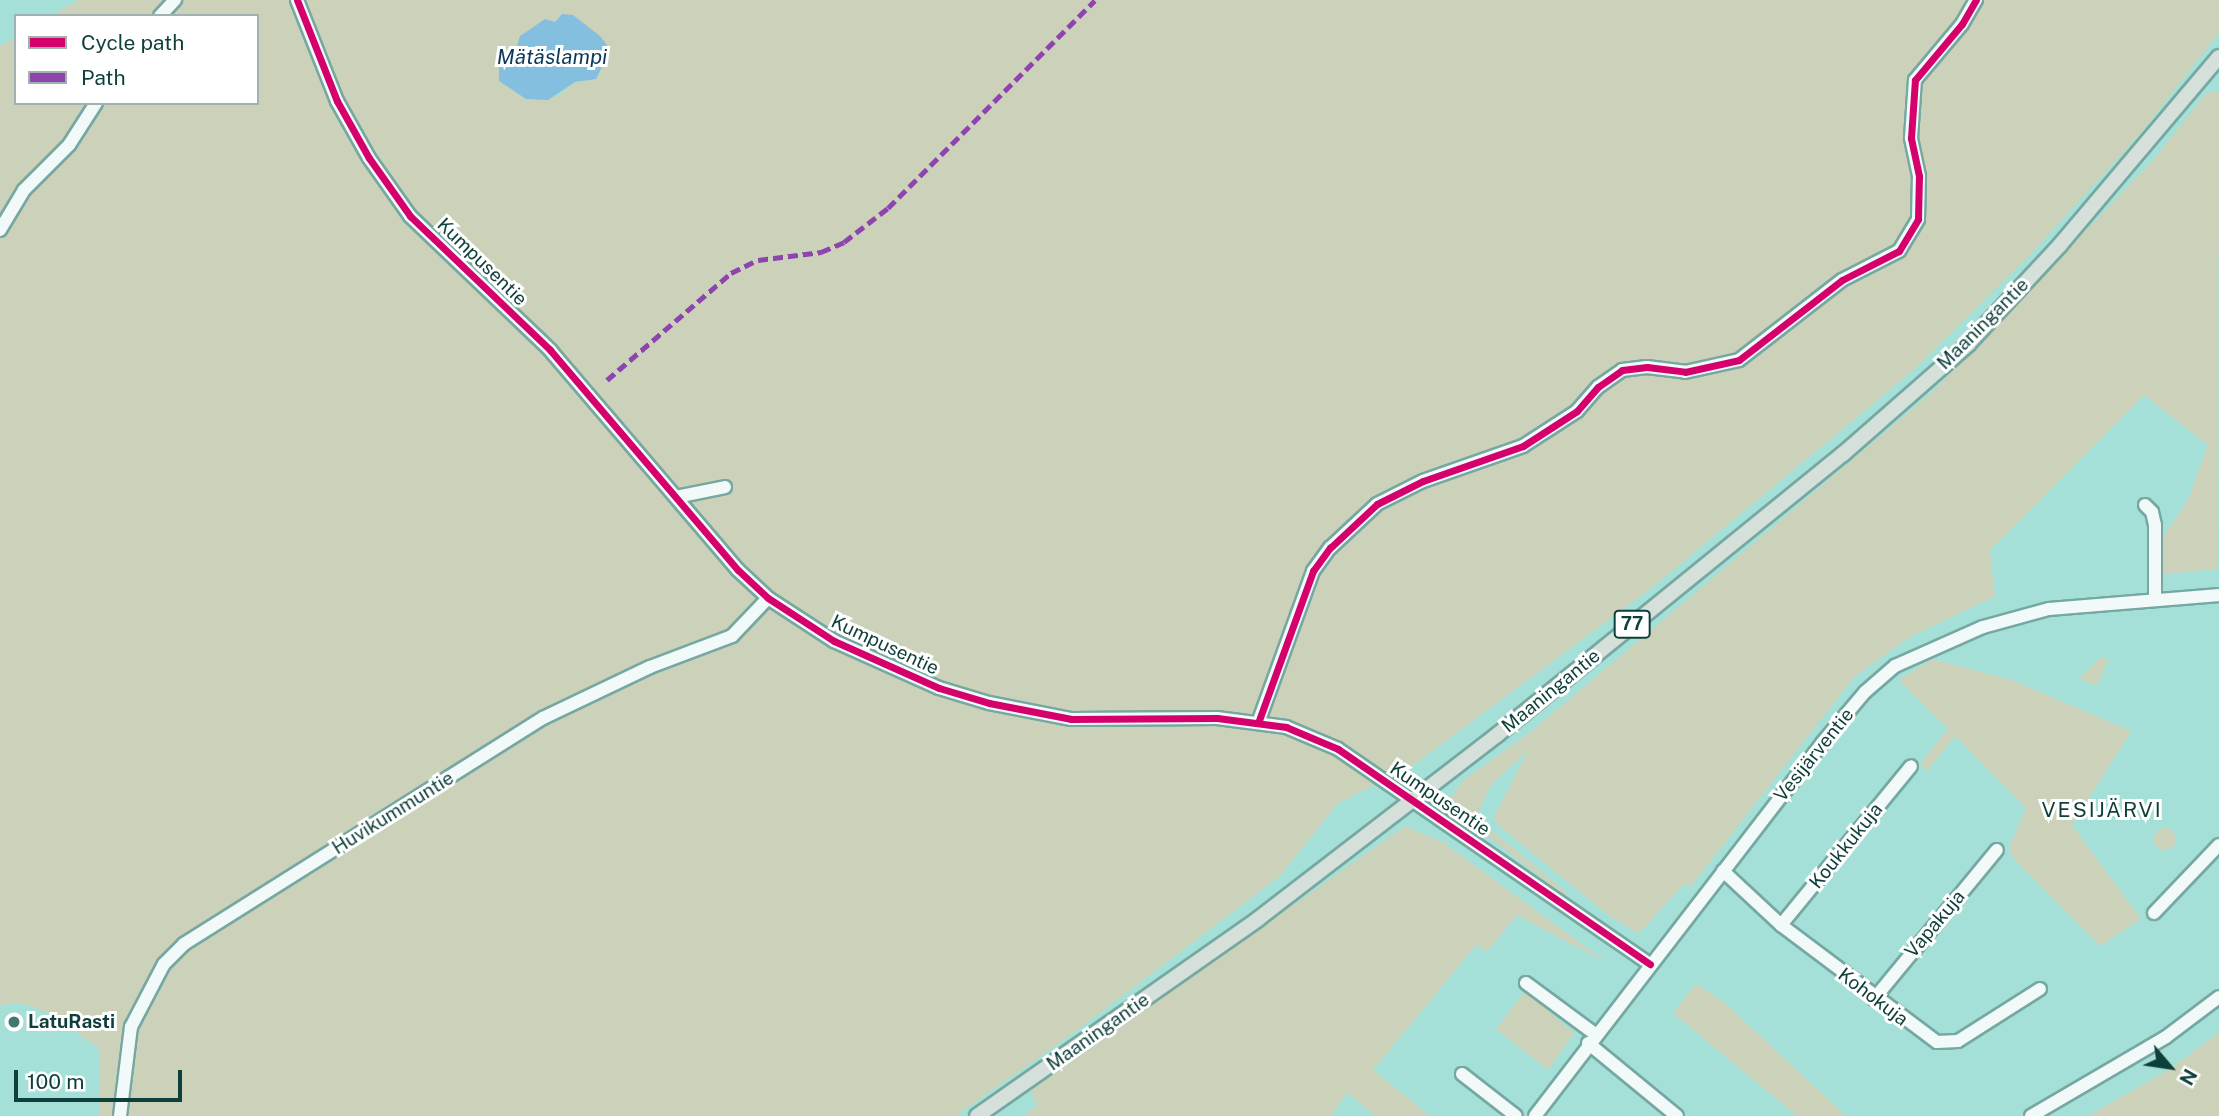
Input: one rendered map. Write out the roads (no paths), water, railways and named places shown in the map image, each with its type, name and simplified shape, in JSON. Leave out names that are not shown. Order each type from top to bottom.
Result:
[{"type":"main road","name":"Maaningantie","points":[[977,1116],[1258,919],[1843,454],[1968,344],[2060,245],[2219,57]]},
{"type":"street","points":[[162,14],[175,0]]},
{"type":"street","name":"Kumpusentie","points":[[296,0],[337,101],[369,158],[410,216],[550,350],[676,497],[768,598],[834,641],[939,688],[989,703],[1071,719],[1217,718],[1286,727],[1338,749],[1413,798],[1650,964]]},
{"type":"street","points":[[1258,723],[1313,571],[1329,548],[1377,504],[1423,481],[1523,446],[1577,411],[1598,387],[1622,370],[1659,368],[1685,372],[1739,360],[1842,281],[1899,251],[1918,219],[1919,176],[1911,138],[1915,80],[1962,24],[1976,0]]},
{"type":"street","points":[[0,230],[24,190],[69,145],[95,105]]},
{"type":"street","points":[[676,497],[725,486]]},
{"type":"street","points":[[2145,505],[2152,512],[2155,525],[2155,600]]},
{"type":"street","name":"Vesijärventie","points":[[1535,1116],[1822,743],[1865,692],[1895,666],[1983,627],[2049,609],[2219,595]]},
{"type":"street","name":"Huvikummuntie","points":[[120,1116],[131,1027],[163,964],[184,944],[543,718],[650,667],[732,636],[768,598]]},
{"type":"street","name":"Koukkukuja","points":[[1781,925],[1912,766]]},
{"type":"street","points":[[2154,913],[2219,845]]},
{"type":"street","name":"Vapakuja","points":[[1874,999],[1997,850]]},
{"type":"street","name":"Kohokuja","points":[[1723,871],[1781,925],[1928,1038],[1947,1043],[1994,1022],[2040,989]]},
{"type":"street","points":[[1526,983],[1677,1116]]},
{"type":"street","points":[[2031,1116],[2166,1037],[2219,997]]},
{"type":"street","points":[[1462,1074],[1516,1116]]},
{"type":"water","name":"Mätäslampi","points":[[562,14],[573,15],[600,36],[607,45],[602,67],[596,79],[575,82],[548,100],[526,99],[499,81],[499,56],[517,46],[520,36],[545,19],[555,22]]},
{"type":"place","name":"LatuRasti","points":[[14,1022]]},
{"type":"district","name":"VESIJÄRVI","points":[[2102,810]]}]
